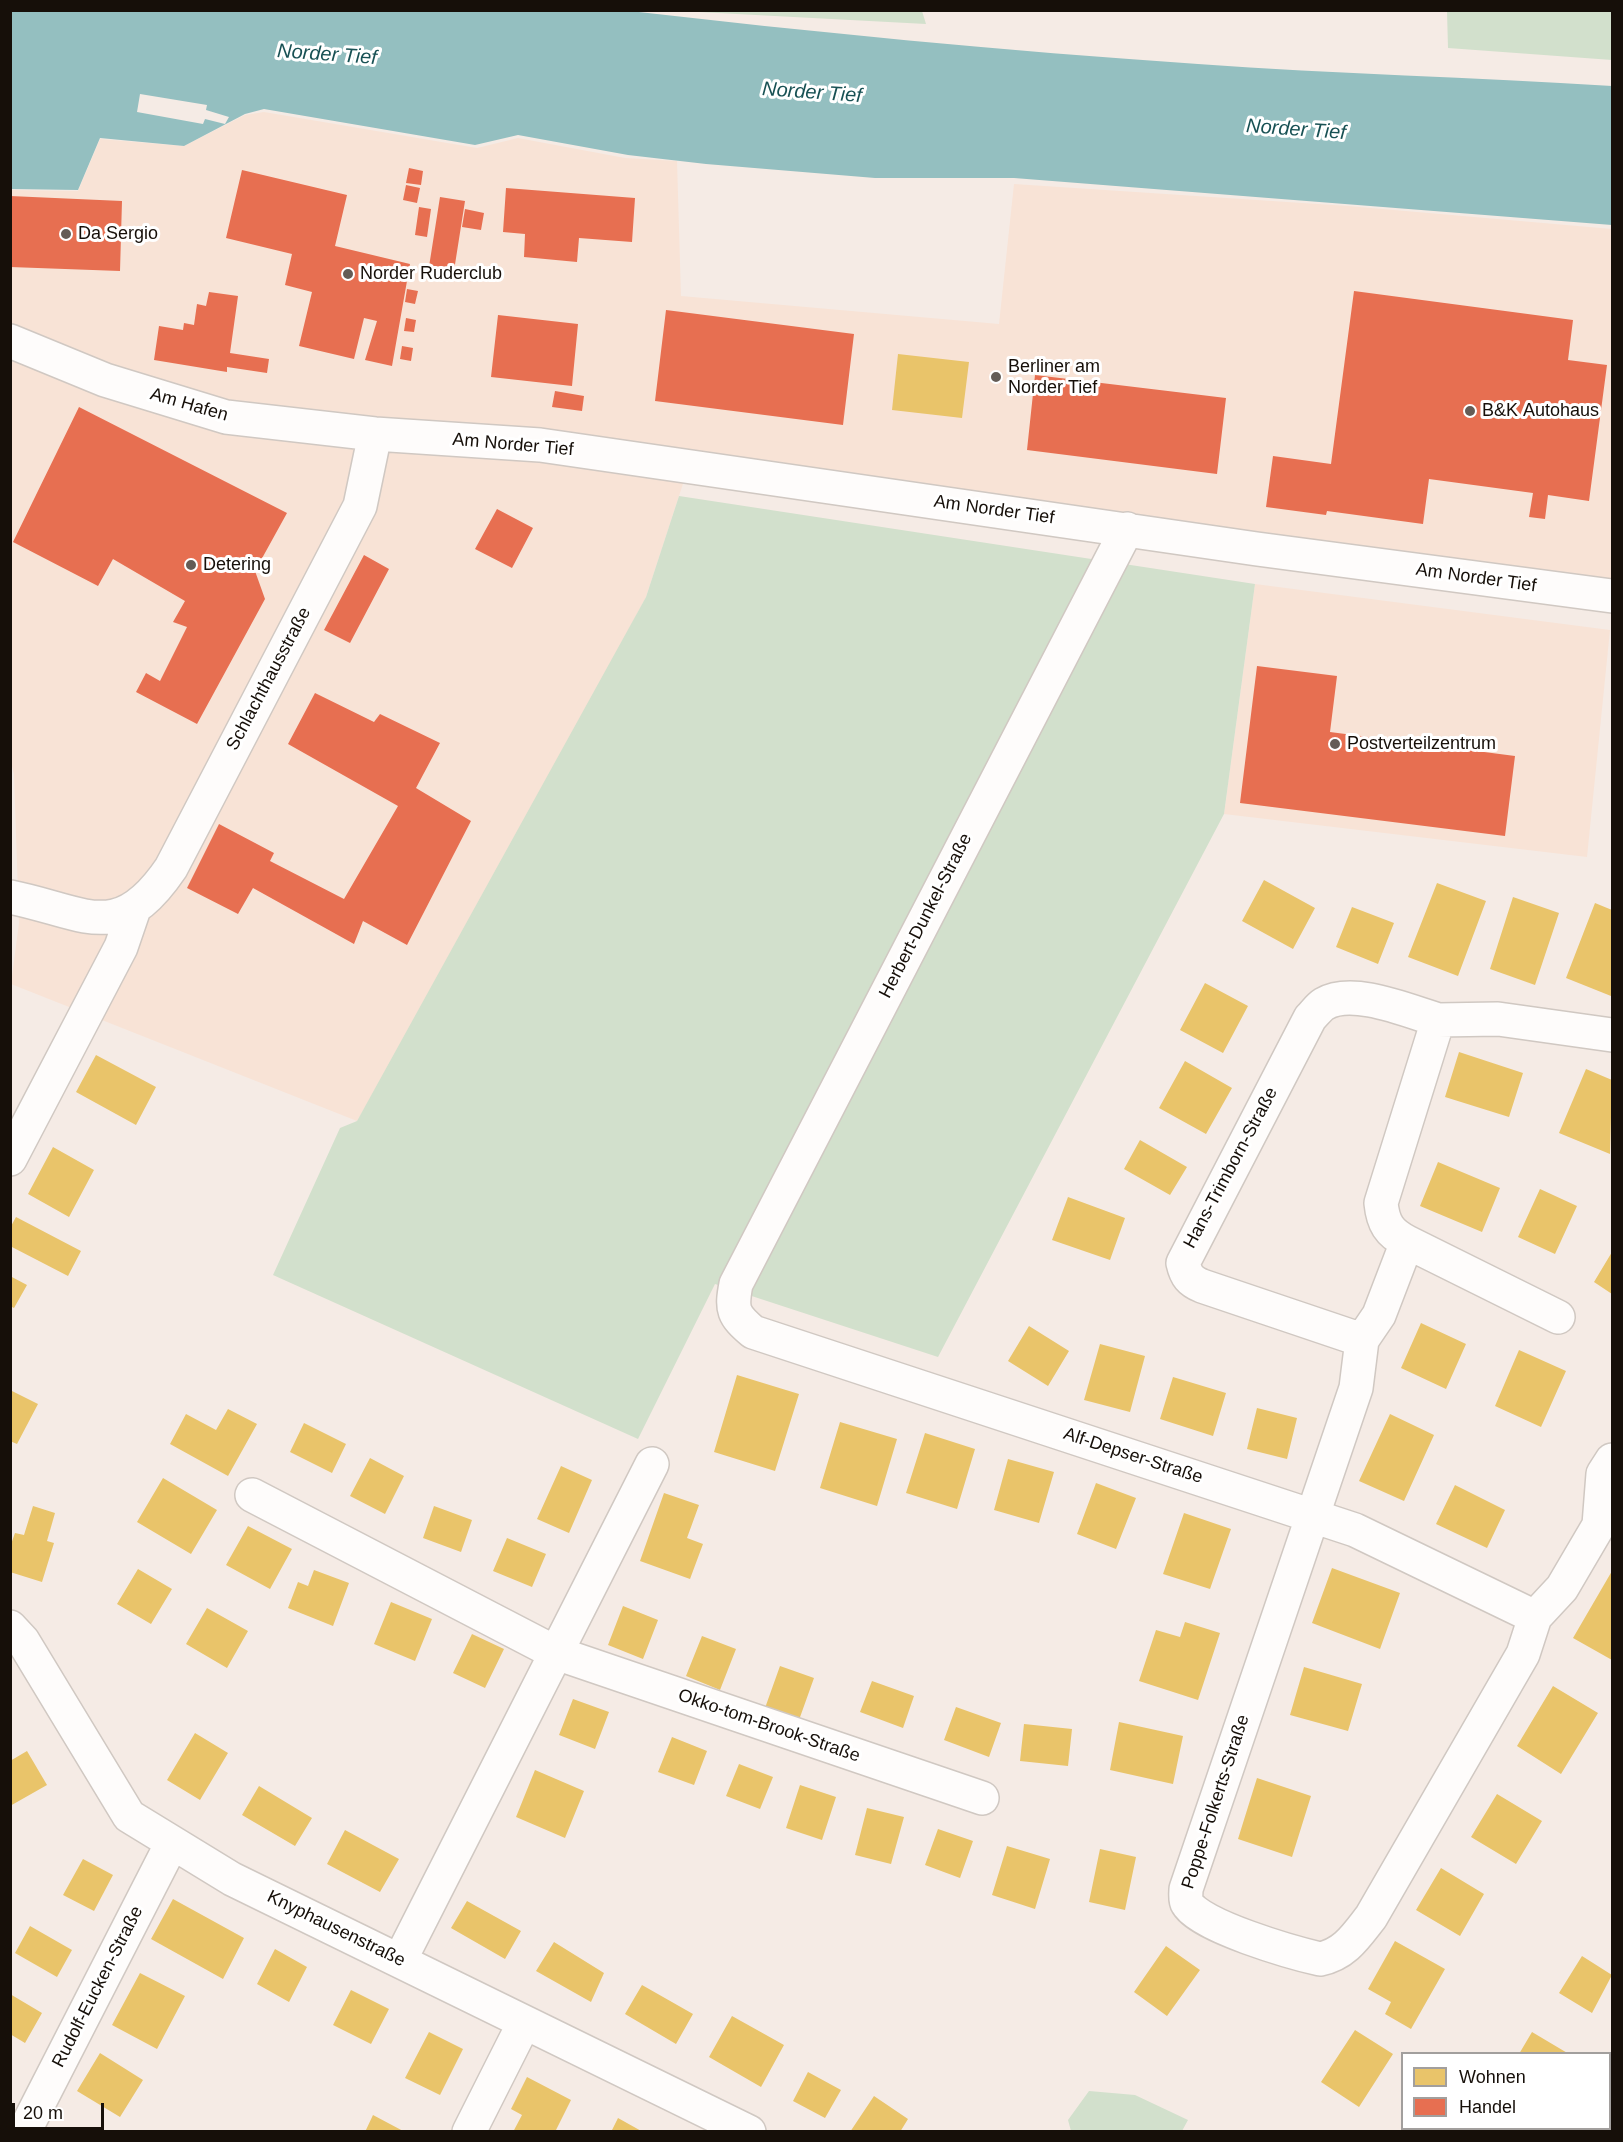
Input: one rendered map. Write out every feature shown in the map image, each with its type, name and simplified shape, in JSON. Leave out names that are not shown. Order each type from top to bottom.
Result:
[{"type":"street","name":"Am Hafen","points":[[10,341],[105,380],[226,417],[375,434]]},
{"type":"street","name":"Am Norder Tief","points":[[375,434],[540,445],[1612,596]]},
{"type":"street","name":"Schlachthausstraße","points":[[10,897],[88,918],[110,918],[134,909],[155,891],[171,868],[360,506],[375,434]]},
{"type":"street","name":"Herbert-Dunkel-Straße","points":[[732,1305],[742,1273],[1127,529]]},
{"type":"street","name":"Schlachthausstraße","points":[[10,1159],[121,947],[134,909]]},
{"type":"street","name":"Hans-Trimborn-Straße","points":[[1362,1340],[1192,1282],[1185,1273],[1183,1263],[1310,1018],[1324,1004],[1350,997],[1379,1002],[1438,1020],[1498,1019],[1612,1035]]},
{"type":"street","points":[[1438,1020],[1381,1203],[1386,1226],[1395,1236],[1558,1317]]},
{"type":"street","points":[[1311,1514],[1356,1388],[1362,1340],[1379,1315],[1407,1242]]},
{"type":"street","name":"Alf-Depser-Straße","points":[[732,1305],[739,1321],[753,1332],[1355,1530],[1535,1617]]},
{"type":"street","points":[[1535,1617],[1562,1588],[1599,1525],[1603,1474],[1612,1460]]},
{"type":"street","points":[[400,1960],[652,1464]]},
{"type":"street","name":"Okko-tom-Brook-Straße","points":[[252,1494],[556,1653],[982,1798]]},
{"type":"street","name":"Poppe-Folkerts-Straße","points":[[1311,1514],[1186,1889],[1187,1903],[1216,1925],[1320,1959],[1336,1956],[1348,1946],[1371,1917],[1523,1654],[1535,1617]]},
{"type":"street","name":"Knyphausenstraße","points":[[10,1627],[23,1641],[129,1816],[232,1878],[749,2132]]},
{"type":"street","name":"Rudolf-Eucken-Straße","points":[[24,2132],[172,1843]]},
{"type":"street","points":[[469,2132],[524,2023]]},
{"type":"shaded area","points":[[264,112],[477,148],[518,138],[625,158],[677,161],[681,296],[999,324],[1014,184],[1348,206],[1612,229],[1612,582],[693,453],[646,597],[472,928],[357,1121],[11,984],[19,923],[14,774],[10,759],[10,190],[78,191],[100,139],[184,146],[245,115]]},
{"type":"shaded area","points":[[1255,584],[1610,630],[1587,857],[1224,814]]},
{"type":"green space","points":[[680,11],[922,11],[926,24]]},
{"type":"green space","points":[[1447,11],[1612,11],[1612,60],[1448,48]]},
{"type":"green space","points":[[679,496],[1255,584],[1224,814],[938,1357],[715,1284],[638,1439],[273,1275],[340,1128],[357,1121],[646,597]]},
{"type":"green space","points":[[1089,2091],[1135,2095],[1188,2120],[1182,2131],[1071,2131],[1068,2120]]},
{"type":"water","name":"Norder Tief","points":[[621,10],[909,40],[1126,59],[1612,86],[1612,225],[1014,178],[875,178],[628,155],[518,135],[475,145],[264,109],[245,114],[184,146],[100,138],[78,190],[11,189],[11,11]]},
{"type":"pier","points":[[140,94],[207,105],[206,110],[229,117],[225,124],[205,119],[203,124],[137,112]]},
{"type":"building: Wohnen","points":[[898,354],[969,362],[962,418],[892,410]]},
{"type":"building: Wohnen","points":[[1264,880],[1315,908],[1293,949],[1242,921]]},
{"type":"building: Wohnen","points":[[1437,883],[1486,901],[1458,976],[1408,957]]},
{"type":"building: Wohnen","points":[[1513,897],[1559,913],[1535,985],[1490,969]]},
{"type":"building: Wohnen","points":[[1595,903],[1612,910],[1611,996],[1566,978]]},
{"type":"building: Wohnen","points":[[1352,907],[1394,923],[1378,964],[1336,947]]},
{"type":"building: Wohnen","points":[[1205,983],[1248,1006],[1223,1053],[1180,1030]]},
{"type":"building: Wohnen","points":[[1459,1052],[1523,1073],[1509,1117],[1445,1097]]},
{"type":"building: Wohnen","points":[[96,1055],[156,1087],[136,1125],[76,1092]]},
{"type":"building: Wohnen","points":[[1185,1061],[1232,1088],[1206,1134],[1159,1108]]},
{"type":"building: Wohnen","points":[[1586,1069],[1612,1080],[1610,1154],[1559,1133]]},
{"type":"building: Wohnen","points":[[1140,1140],[1187,1167],[1170,1195],[1124,1169]]},
{"type":"building: Wohnen","points":[[53,1147],[94,1170],[69,1217],[28,1194]]},
{"type":"building: Wohnen","points":[[1438,1162],[1500,1188],[1482,1232],[1420,1206]]},
{"type":"building: Wohnen","points":[[1540,1189],[1577,1206],[1555,1254],[1518,1237]]},
{"type":"building: Wohnen","points":[[1068,1197],[1125,1218],[1110,1260],[1052,1240]]},
{"type":"building: Wohnen","points":[[16,1217],[81,1251],[68,1276],[10,1246],[10,1228]]},
{"type":"building: Wohnen","points":[[1612,1252],[1612,1294],[1594,1282]]},
{"type":"building: Wohnen","points":[[10,1276],[27,1285],[14,1308],[10,1306]]},
{"type":"building: Wohnen","points":[[1421,1323],[1466,1344],[1446,1389],[1401,1368]]},
{"type":"building: Wohnen","points":[[1029,1326],[1069,1351],[1048,1386],[1008,1361]]},
{"type":"building: Wohnen","points":[[1100,1344],[1145,1356],[1130,1412],[1084,1400]]},
{"type":"building: Wohnen","points":[[1519,1350],[1566,1371],[1541,1427],[1495,1406]]},
{"type":"building: Wohnen","points":[[737,1375],[799,1394],[775,1471],[714,1452]]},
{"type":"building: Wohnen","points":[[1173,1377],[1226,1393],[1213,1436],[1160,1419]]},
{"type":"building: Wohnen","points":[[10,1390],[38,1404],[17,1444],[10,1441]]},
{"type":"building: Wohnen","points":[[1257,1408],[1297,1418],[1287,1459],[1247,1449]]},
{"type":"building: Wohnen","points":[[228,1409],[257,1424],[228,1476],[170,1444],[186,1414],[216,1430]]},
{"type":"building: Wohnen","points":[[1390,1414],[1434,1435],[1404,1501],[1359,1481]]},
{"type":"building: Wohnen","points":[[840,1422],[897,1439],[877,1506],[820,1488]]},
{"type":"building: Wohnen","points":[[304,1423],[346,1444],[332,1473],[290,1452]]},
{"type":"building: Wohnen","points":[[925,1433],[975,1449],[957,1509],[906,1493]]},
{"type":"building: Wohnen","points":[[370,1458],[404,1476],[385,1514],[350,1496]]},
{"type":"building: Wohnen","points":[[1008,1459],[1054,1472],[1039,1523],[994,1510]]},
{"type":"building: Wohnen","points":[[561,1466],[592,1480],[569,1533],[537,1519]]},
{"type":"building: Wohnen","points":[[163,1478],[217,1510],[191,1554],[137,1522]]},
{"type":"building: Wohnen","points":[[1096,1483],[1136,1498],[1116,1549],[1077,1534]]},
{"type":"building: Wohnen","points":[[1455,1485],[1505,1510],[1487,1548],[1436,1524]]},
{"type":"building: Wohnen","points":[[664,1493],[699,1505],[687,1538],[703,1544],[690,1579],[640,1561]]},
{"type":"building: Wohnen","points":[[33,1506],[55,1513],[47,1541],[54,1543],[42,1582],[10,1572],[10,1547],[15,1533],[24,1535]]},
{"type":"building: Wohnen","points":[[434,1506],[472,1520],[461,1552],[423,1538]]},
{"type":"building: Wohnen","points":[[1184,1513],[1231,1529],[1210,1589],[1163,1574]]},
{"type":"building: Wohnen","points":[[248,1526],[292,1549],[270,1589],[226,1565]]},
{"type":"building: Wohnen","points":[[507,1538],[546,1554],[532,1587],[493,1571]]},
{"type":"building: Wohnen","points":[[1332,1568],[1400,1593],[1380,1649],[1312,1623]]},
{"type":"building: Wohnen","points":[[138,1569],[172,1589],[151,1624],[117,1604]]},
{"type":"building: Wohnen","points":[[314,1570],[349,1583],[333,1626],[288,1608],[298,1582],[308,1586]]},
{"type":"building: Wohnen","points":[[1612,1571],[1612,1660],[1573,1638]]},
{"type":"building: Wohnen","points":[[391,1602],[432,1619],[415,1661],[374,1644]]},
{"type":"building: Wohnen","points":[[623,1606],[658,1620],[643,1659],[608,1645]]},
{"type":"building: Wohnen","points":[[207,1608],[248,1631],[227,1668],[186,1644]]},
{"type":"building: Wohnen","points":[[1185,1622],[1220,1633],[1198,1700],[1139,1681],[1156,1630],[1180,1637]]},
{"type":"building: Wohnen","points":[[472,1634],[504,1649],[485,1688],[453,1673]]},
{"type":"building: Wohnen","points":[[702,1636],[736,1649],[720,1690],[686,1676]]},
{"type":"building: Wohnen","points":[[780,1666],[814,1678],[799,1720],[765,1708]]},
{"type":"building: Wohnen","points":[[1304,1667],[1362,1684],[1348,1731],[1290,1715]]},
{"type":"building: Wohnen","points":[[872,1681],[914,1696],[903,1728],[860,1712]]},
{"type":"building: Wohnen","points":[[1553,1686],[1598,1713],[1561,1774],[1517,1746]]},
{"type":"building: Wohnen","points":[[573,1699],[609,1712],[595,1749],[559,1735]]},
{"type":"building: Wohnen","points":[[956,1707],[1001,1723],[989,1757],[944,1740]]},
{"type":"building: Wohnen","points":[[1119,1722],[1183,1736],[1173,1784],[1110,1770]]},
{"type":"building: Wohnen","points":[[1024,1724],[1072,1729],[1068,1766],[1020,1761]]},
{"type":"building: Wohnen","points":[[195,1733],[228,1753],[200,1800],[167,1780]]},
{"type":"building: Wohnen","points":[[672,1737],[707,1751],[694,1785],[658,1772]]},
{"type":"building: Wohnen","points":[[27,1751],[47,1785],[10,1806],[10,1761]]},
{"type":"building: Wohnen","points":[[739,1764],[773,1777],[760,1809],[726,1796]]},
{"type":"building: Wohnen","points":[[535,1770],[584,1791],[565,1838],[516,1817]]},
{"type":"building: Wohnen","points":[[1257,1778],[1311,1796],[1292,1857],[1238,1839]]},
{"type":"building: Wohnen","points":[[800,1785],[836,1797],[822,1840],[786,1828]]},
{"type":"building: Wohnen","points":[[259,1786],[312,1818],[295,1846],[242,1815]]},
{"type":"building: Wohnen","points":[[1497,1794],[1542,1821],[1516,1864],[1471,1837]]},
{"type":"building: Wohnen","points":[[867,1808],[904,1817],[891,1864],[855,1855]]},
{"type":"building: Wohnen","points":[[938,1829],[973,1841],[960,1878],[925,1865]]},
{"type":"building: Wohnen","points":[[345,1830],[399,1859],[380,1892],[327,1864]]},
{"type":"building: Wohnen","points":[[1007,1846],[1050,1859],[1035,1909],[992,1895]]},
{"type":"building: Wohnen","points":[[1100,1849],[1136,1857],[1125,1910],[1089,1902]]},
{"type":"building: Wohnen","points":[[83,1859],[113,1875],[94,1911],[63,1895]]},
{"type":"building: Wohnen","points":[[1441,1868],[1484,1894],[1460,1936],[1416,1910]]},
{"type":"building: Wohnen","points":[[173,1899],[244,1938],[223,1979],[151,1939]]},
{"type":"building: Wohnen","points":[[467,1901],[521,1931],[505,1959],[451,1928]]},
{"type":"building: Wohnen","points":[[30,1926],[72,1950],[57,1977],[15,1953]]},
{"type":"building: Wohnen","points":[[1395,1941],[1445,1969],[1411,2029],[1385,2014],[1391,2002],[1368,1989]]},
{"type":"building: Wohnen","points":[[554,1942],[604,1973],[591,2002],[536,1971]]},
{"type":"building: Wohnen","points":[[1166,1946],[1200,1970],[1167,2016],[1134,1992]]},
{"type":"building: Wohnen","points":[[275,1949],[307,1967],[289,2002],[257,1984]]},
{"type":"building: Wohnen","points":[[1582,1956],[1612,1975],[1592,2013],[1559,1993]]},
{"type":"building: Wohnen","points":[[140,1973],[185,1996],[157,2049],[112,2025]]},
{"type":"building: Wohnen","points":[[642,1985],[693,2014],[676,2044],[625,2014]]},
{"type":"building: Wohnen","points":[[351,1990],[389,2009],[371,2044],[333,2025]]},
{"type":"building: Wohnen","points":[[10,1994],[42,2013],[25,2043],[10,2034]]},
{"type":"building: Wohnen","points":[[732,2016],[784,2045],[761,2087],[709,2057]]},
{"type":"building: Wohnen","points":[[1355,2030],[1393,2054],[1359,2107],[1321,2082]]},
{"type":"building: Wohnen","points":[[429,2032],[463,2049],[440,2095],[405,2078]]},
{"type":"building: Wohnen","points":[[1532,2032],[1566,2052],[1520,2052]]},
{"type":"building: Wohnen","points":[[100,2053],[143,2080],[120,2117],[77,2091]]},
{"type":"building: Wohnen","points":[[808,2072],[841,2090],[825,2118],[793,2101]]},
{"type":"building: Wohnen","points":[[527,2077],[571,2100],[555,2132],[513,2132],[522,2115],[511,2109]]},
{"type":"building: Wohnen","points":[[874,2096],[908,2119],[900,2132],[850,2132]]},
{"type":"building: Wohnen","points":[[373,2115],[405,2132],[365,2132]]},
{"type":"building: Wohnen","points":[[618,2118],[643,2132],[611,2132]]},
{"type":"building: Wohnen","points":[[1470,2130],[1520,2130],[1520,2132],[1469,2132]]},
{"type":"building: Handel","points":[[409,168],[423,171],[421,185],[406,183]]},
{"type":"building: Handel","name":"Norder Ruderclub","points":[[242,170],[347,195],[335,246],[410,264],[392,366],[365,360],[377,321],[364,318],[354,359],[299,346],[312,292],[285,285],[292,254],[226,238]]},
{"type":"building: Handel","points":[[406,185],[420,188],[417,203],[403,200]]},
{"type":"building: Handel","points":[[506,188],[635,198],[632,242],[579,238],[577,262],[524,257],[525,234],[503,232]]},
{"type":"building: Handel","name":"Da Sergio","points":[[10,196],[122,201],[120,271],[10,267]]},
{"type":"building: Handel","points":[[440,197],[465,201],[453,277],[428,273]]},
{"type":"building: Handel","points":[[419,207],[431,209],[427,237],[415,235]]},
{"type":"building: Handel","points":[[465,209],[484,213],[481,230],[462,227]]},
{"type":"building: Handel","points":[[407,289],[418,291],[415,304],[405,302]]},
{"type":"building: Handel","name":"B&K Autohaus","points":[[1354,291],[1573,320],[1568,360],[1607,365],[1589,501],[1548,495],[1545,519],[1529,517],[1533,493],[1429,479],[1423,524],[1327,511],[1326,515],[1266,507],[1273,456],[1331,464]]},
{"type":"building: Handel","points":[[209,292],[238,296],[230,353],[269,359],[267,373],[227,367],[227,372],[154,360],[159,326],[183,330],[184,323],[194,325],[197,304],[206,306]]},
{"type":"building: Handel","points":[[666,310],[854,334],[843,425],[655,401]]},
{"type":"building: Handel","points":[[498,315],[578,324],[572,386],[491,377]]},
{"type":"building: Handel","points":[[406,318],[416,320],[414,332],[404,331]]},
{"type":"building: Handel","points":[[402,346],[413,348],[411,361],[400,359]]},
{"type":"building: Handel","points":[[1035,375],[1226,398],[1217,474],[1027,450]]},
{"type":"building: Handel","points":[[555,391],[584,396],[582,411],[552,407]]},
{"type":"building: Handel","name":"Detering","points":[[79,407],[287,513],[255,571],[265,599],[197,724],[136,692],[146,673],[160,681],[187,627],[173,622],[185,601],[113,559],[98,586],[13,542]]},
{"type":"building: Handel","points":[[497,509],[533,528],[512,568],[475,549]]},
{"type":"building: Handel","points":[[364,555],[389,569],[350,643],[324,630]]},
{"type":"building: Handel","name":"Postverteilzentrum","points":[[1257,666],[1337,676],[1330,732],[1515,756],[1505,836],[1240,803]]},
{"type":"building: Handel","points":[[315,693],[374,722],[380,714],[440,743],[416,788],[471,821],[407,945],[363,921],[354,944],[253,888],[238,914],[187,888],[219,824],[274,853],[270,861],[344,899],[398,806],[288,744]]},
{"type":"place","name":"Da Sergio","points":[[66,234]]},
{"type":"place","name":"Norder Ruderclub","points":[[348,274]]},
{"type":"place","name":"Berliner am Norder Tief","points":[[996,377]]},
{"type":"place","name":"B&K Autohaus","points":[[1470,411]]},
{"type":"place","name":"Detering","points":[[191,565]]},
{"type":"place","name":"Postverteilzentrum","points":[[1335,744]]}]
